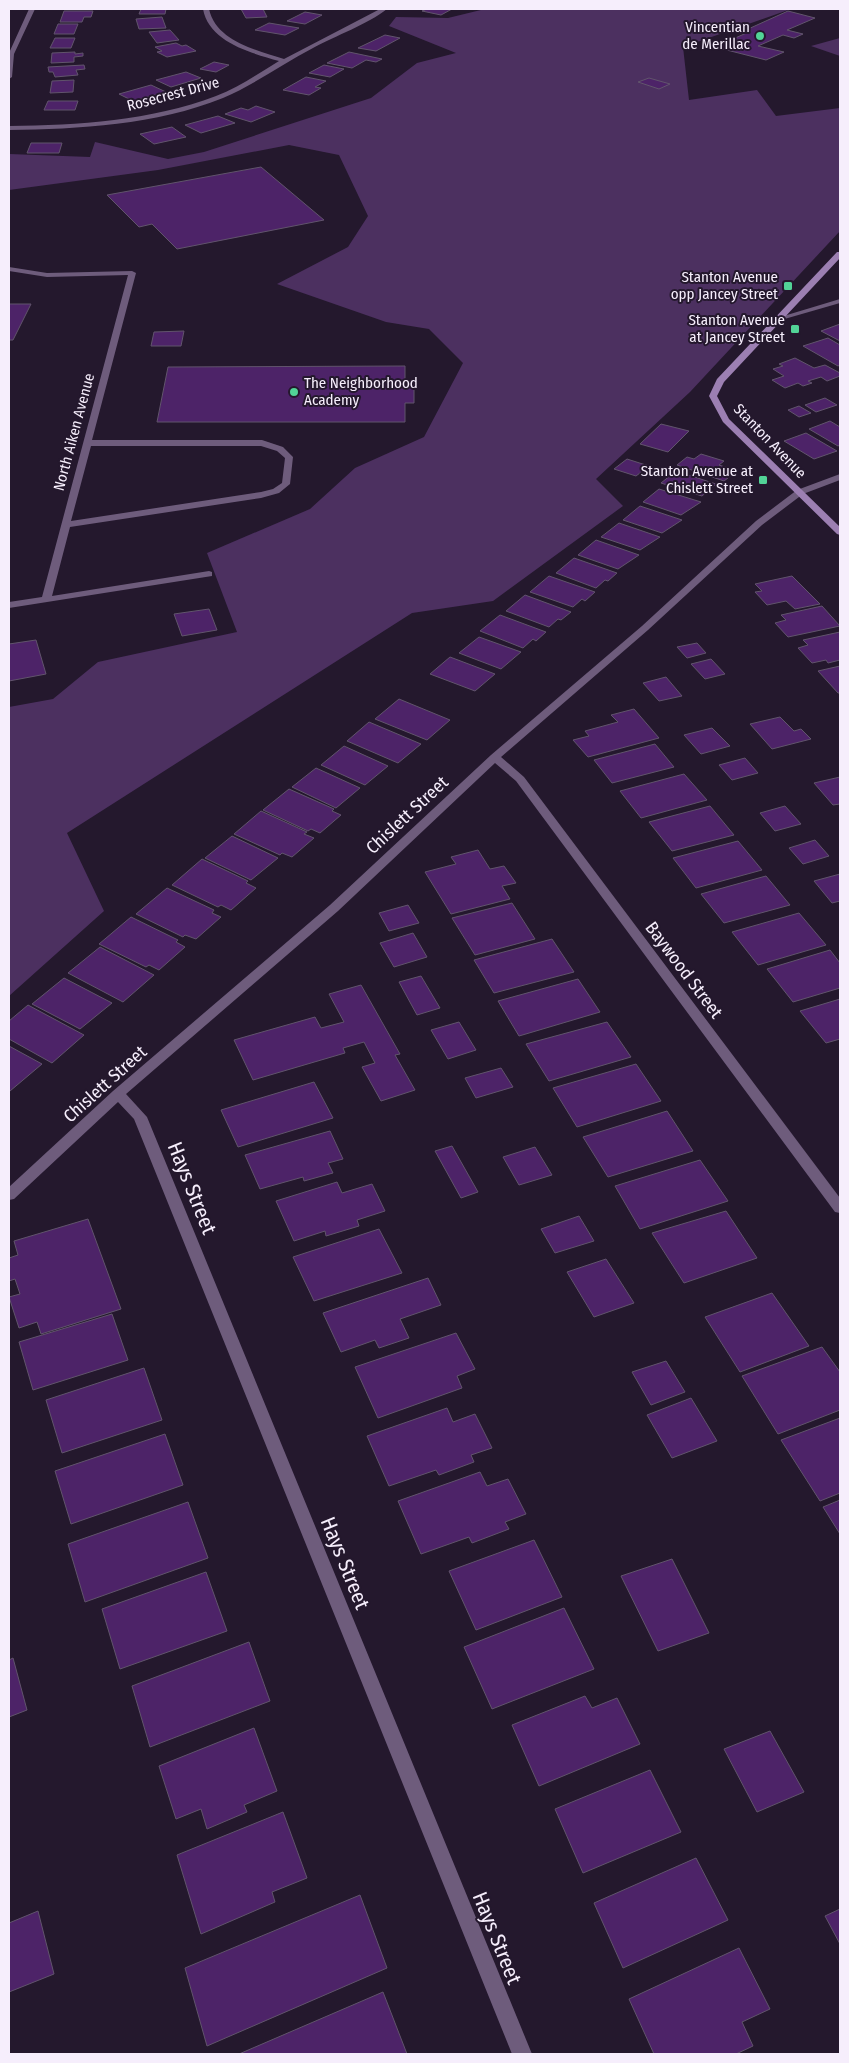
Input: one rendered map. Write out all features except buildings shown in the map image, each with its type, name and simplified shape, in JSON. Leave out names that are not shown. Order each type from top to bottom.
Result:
[{"type":"street","points":[[9,76],[11,54],[32,9]]},
{"type":"street","points":[[206,9],[206,16],[213,28],[228,39],[284,61]]},
{"type":"street","name":"Rosecrest Drive","points":[[9,128],[99,124],[170,111],[218,98],[384,9]]},
{"type":"street","name":"Stanton Avenue","points":[[840,254],[720,381],[713,396],[726,420],[840,532]]},
{"type":"street","name":"North Aiken Avenue","points":[[9,269],[47,275],[132,273],[46,599]]},
{"type":"street","points":[[780,318],[840,301]]},
{"type":"street","points":[[65,525],[261,496],[276,491],[286,484],[289,457],[280,449],[262,443],[87,443]]},
{"type":"street","name":"Chislett Street","points":[[9,1195],[118,1094],[334,908],[495,757],[645,628],[759,523],[800,492],[840,477]]},
{"type":"street","points":[[9,605],[209,574]]},
{"type":"street","name":"Baywood Street","points":[[495,757],[520,779],[840,1208]]},
{"type":"street","name":"Hays Street","points":[[118,1094],[140,1117],[522,2054]]},
{"type":"shaded area","points":[[485,9],[791,9],[683,47],[689,100],[757,90],[776,116],[840,108],[840,231],[690,392],[596,479],[623,506],[493,601],[412,613],[67,833],[104,911],[9,996],[9,707],[53,699],[98,662],[237,632],[207,553],[310,509],[355,468],[424,437],[463,363],[429,329],[386,322],[277,284],[348,247],[368,216],[339,155],[289,145],[158,170],[9,190],[9,154],[90,157],[95,142],[168,159],[204,152],[371,98],[417,63],[456,53],[389,26],[396,17],[448,18]]},
{"type":"shaded area","points":[[840,38],[840,56],[811,46]]},
{"type":"place","name":"Vincentian de Merillac","points":[[760,36]]},
{"type":"place","name":"Stanton Avenue opp Jancey Street","points":[[788,286]]},
{"type":"place","name":"Stanton Avenue at Jancey Street","points":[[795,329]]},
{"type":"place","name":"The Neighborhood Academy","points":[[294,392]]},
{"type":"place","name":"Stanton Avenue at Chislett Street","points":[[763,480]]}]
